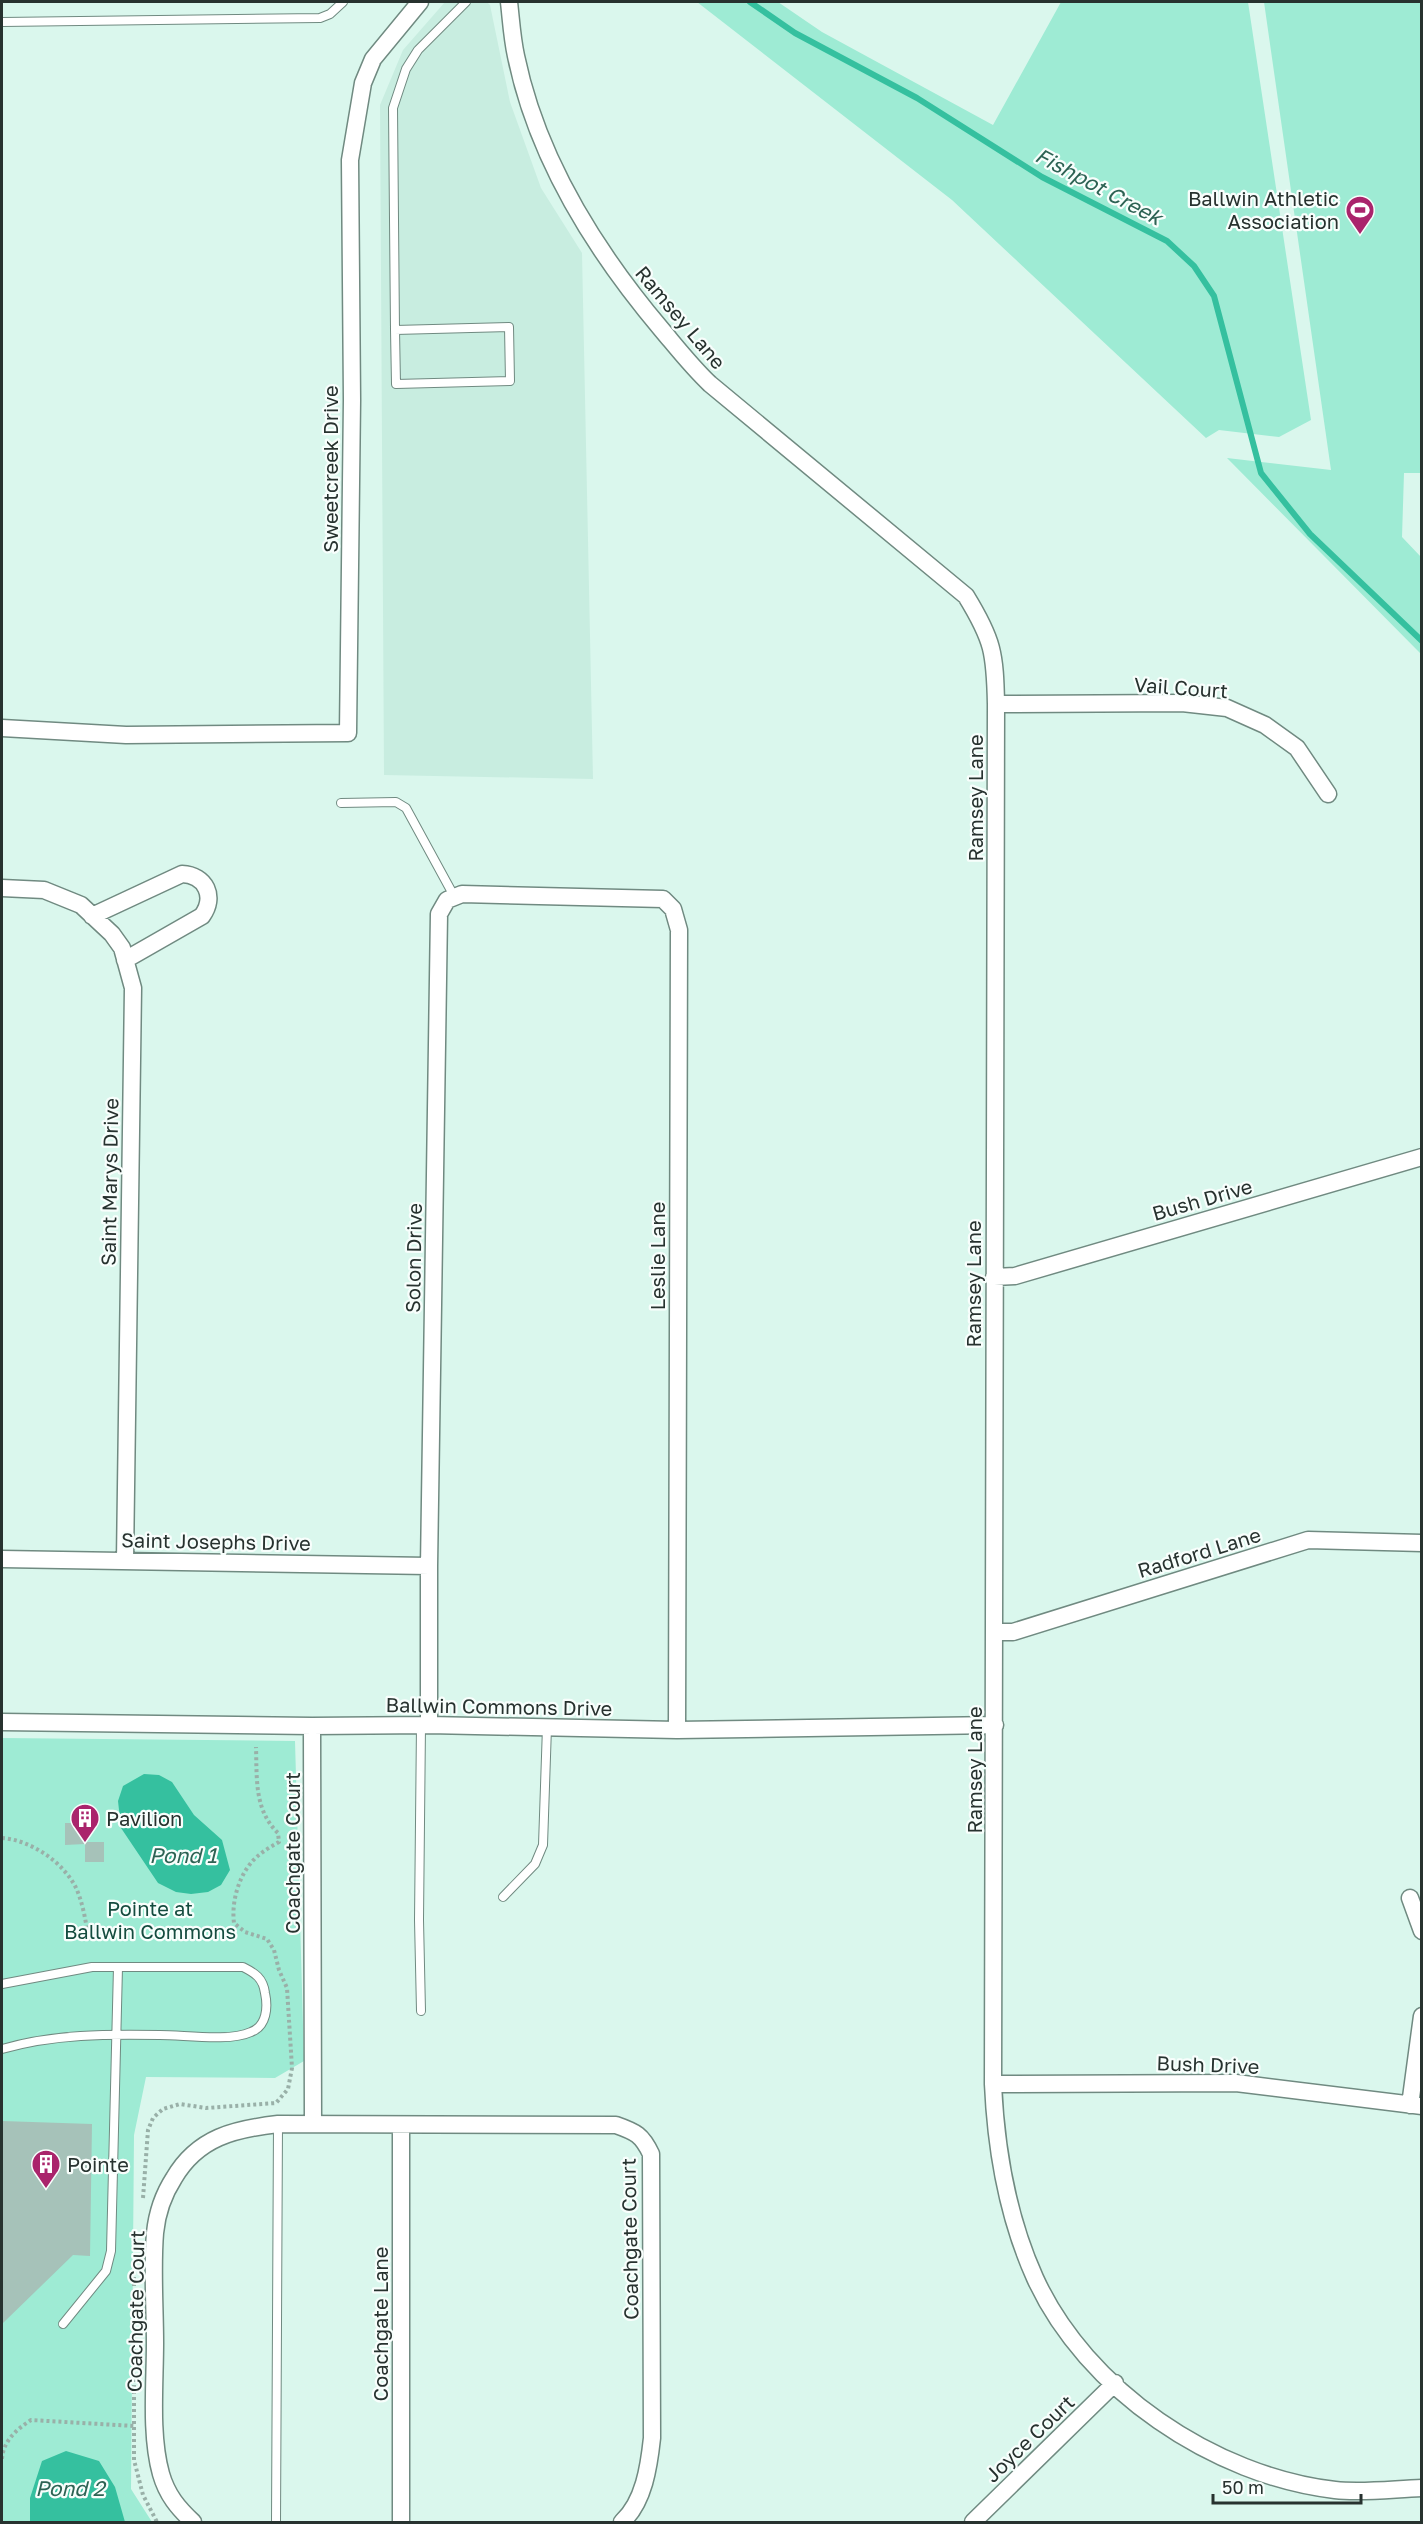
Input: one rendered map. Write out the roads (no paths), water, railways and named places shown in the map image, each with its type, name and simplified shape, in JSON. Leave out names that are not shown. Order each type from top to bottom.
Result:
[{"type":"street","name":"Sweetcreek Drive","points":[[2,728],[126,735],[348,734],[352,400],[350,160],[363,83],[373,59],[420,2]]},
{"type":"street","name":"Ramsey Lane","points":[[510,2],[516,56],[540,132],[580,218],[630,292],[688,364],[710,384],[966,596],[984,625],[992,644],[996,669],[993,2084],[999,2157],[1014,2223],[1024,2251],[1052,2308],[1073,2338],[1115,2383],[1150,2414],[1207,2451],[1242,2467],[1290,2481],[1337,2490],[1422,2488]]},
{"type":"street","name":"Vail Court","points":[[996,704],[1182,704],[1227,708],[1264,724],[1297,748],[1328,794]]},
{"type":"street","points":[[92,916],[182,874],[190,874],[204,883],[210,899],[202,916],[125,960]]},
{"type":"street","name":"Saint Marys Drive","points":[[2,888],[44,890],[81,905],[112,934],[122,948],[133,988],[125,1560]]},
{"type":"street","name":"Leslie Lane","points":[[454,896],[663,898],[673,909],[679,930],[677,1730]]},
{"type":"street","name":"Solon Drive","points":[[425,1725],[438,919],[442,906],[454,896]]},
{"type":"street","name":"Bush Drive","points":[[994,1277],[1015,1276],[1422,1157]]},
{"type":"street","name":"Radford Lane","points":[[994,1632],[1013,1632],[1308,1540],[1422,1543]]},
{"type":"street","name":"Saint Josephs Drive","points":[[2,1559],[429,1566]]},
{"type":"street","name":"Ballwin Commons Drive","points":[[2,1722],[312,1726],[425,1725],[677,1730],[995,1725]]},
{"type":"street","name":"Coachgate Court","points":[[312,1726],[313,2124]]},
{"type":"street","points":[[1410,1898],[1422,1931]]},
{"type":"street","points":[[1416,2106],[1422,2016]]},
{"type":"street","name":"Bush Drive","points":[[993,2084],[1236,2083],[1416,2106]]},
{"type":"street","name":"Coachgate Court","points":[[193,2523],[168,2494],[160,2472],[155,2424],[155,2233],[162,2199],[180,2169],[191,2156],[212,2141],[232,2131],[278,2124],[616,2125],[633,2131],[644,2139],[651,2154],[652,2438],[649,2467],[639,2497],[622,2523]]},
{"type":"street","name":"Coachgate Lane","points":[[401,2523],[402,2125]]},
{"type":"street","name":"Joyce Court","points":[[973,2523],[1115,2383]]},
{"type":"lane","points":[[2,22],[320,18],[330,14],[343,2]]},
{"type":"lane","points":[[395,330],[508,327],[510,381],[396,384],[395,330],[393,108],[406,69],[418,50],[466,2]]},
{"type":"lane","points":[[341,803],[396,802],[406,808],[454,896]]},
{"type":"lane","points":[[421,2011],[419,1920],[425,1725]]},
{"type":"lane","points":[[503,1897],[536,1864],[543,1845],[547,1727]]},
{"type":"lane","points":[[2,1984],[92,1967],[243,1967],[256,1973],[264,1984],[267,2000],[267,2014],[260,2027],[251,2033],[229,2036],[118,2034],[59,2037],[2,2049]]},
{"type":"lane","points":[[63,2324],[106,2271],[111,2250],[118,1967]]},
{"type":"lane","points":[[276,2523],[278,2124]]},
{"type":"water","name":"Pond 1","points":[[144,1774],[159,1775],[172,1782],[194,1815],[222,1840],[230,1870],[221,1885],[208,1892],[191,1894],[176,1892],[158,1883],[121,1828],[118,1801],[123,1786]]},
{"type":"water","name":"Pond 2","points":[[66,2451],[99,2461],[115,2487],[125,2522],[30,2522],[30,2498],[42,2461]]},
{"type":"waterway","name":"Fishpot Creek","points":[[750,2],[795,33],[917,98],[1042,177],[1167,241],[1194,266],[1214,296],[1261,473],[1310,534],[1422,641]]},
{"type":"place","name":"Ballwin Athletic Association","points":[[1360,236]]},
{"type":"place","name":"Pavilion","points":[[85,1844]]},
{"type":"place","name":"Pointe","points":[[46,2190]]},
{"type":"park label","name":"Pointe at Ballwin Commons","points":[[150,1920]]}]
